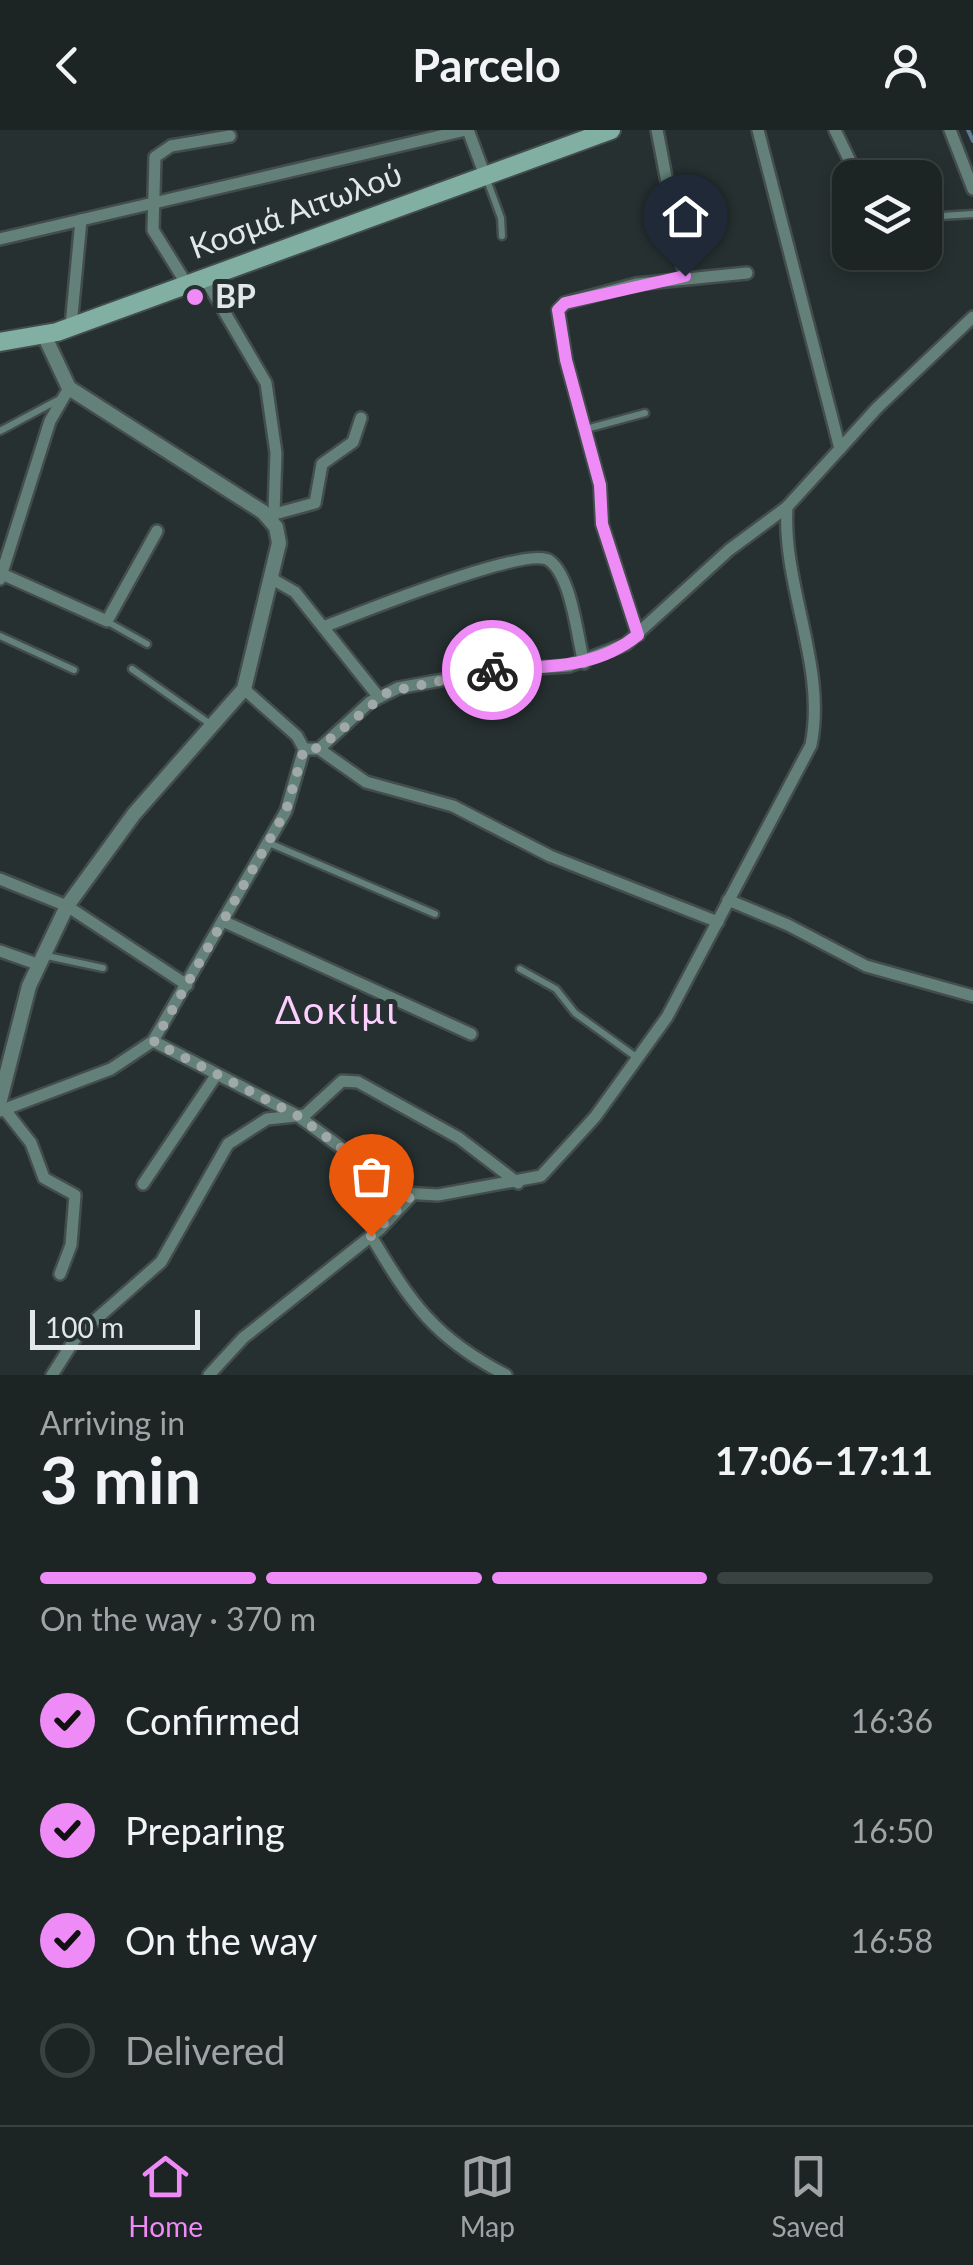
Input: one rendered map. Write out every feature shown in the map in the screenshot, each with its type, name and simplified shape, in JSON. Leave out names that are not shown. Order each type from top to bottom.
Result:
[{"type":"main road","name":"Κοσμά Αιτωλού","points":[[0,342],[44,336],[611,130]]},
{"type":"street","points":[[0,239],[467,130],[484,173]]},
{"type":"street","points":[[657,130],[685,276]]},
{"type":"street","points":[[758,130],[840,448]]},
{"type":"street","points":[[835,130],[849,160]]},
{"type":"street","points":[[950,130],[973,189]]},
{"type":"street","points":[[60,1274],[70,1245],[75,1195],[44,1178],[32,1143],[2,1098],[38,959],[67,906],[134,814],[244,689],[274,580],[279,535],[271,514],[276,453],[266,383],[195,280],[156,238],[150,204],[155,157],[160,150],[230,136]]},
{"type":"street","points":[[71,326],[80,220]]},
{"type":"street","points":[[638,635],[602,524],[600,485],[566,360],[558,310],[565,303],[685,276],[747,272]]},
{"type":"street","points":[[304,749],[319,748],[378,696],[432,679],[584,662],[614,652],[638,635],[729,550],[786,506],[876,408],[973,318]]},
{"type":"street","points":[[44,336],[64,394],[1,576],[107,621],[157,530]]},
{"type":"street","points":[[64,394],[271,514],[315,504],[322,464],[353,442],[361,418]]},
{"type":"street","points":[[154,1042],[215,1077],[298,1116],[399,1191],[412,1195],[518,1182],[547,1171],[667,1017],[803,765],[814,734],[810,678],[785,535],[786,506]]},
{"type":"street","points":[[323,627],[510,560],[543,558],[552,562],[572,606],[584,662]]},
{"type":"street","points":[[274,580],[293,590],[378,696]]},
{"type":"street","points":[[2,1098],[111,1069],[154,1042],[286,811],[304,749],[300,739],[244,689]]},
{"type":"street","points":[[319,748],[366,782],[453,806],[550,856],[718,922]]},
{"type":"street","points":[[0,879],[67,906],[187,985]]},
{"type":"street","points":[[728,900],[788,924],[866,966],[973,996]]},
{"type":"street","points":[[225,922],[472,1034]]},
{"type":"street","points":[[0,951],[38,959]]},
{"type":"street","points":[[143,1184],[215,1077]]},
{"type":"street","points":[[52,1375],[77,1336],[161,1262],[228,1144],[267,1119],[298,1116],[316,1107],[337,1084],[354,1081],[459,1138],[518,1182]]},
{"type":"street","points":[[209,1375],[242,1338],[371,1236],[412,1195]]},
{"type":"street","points":[[371,1236],[420,1314],[469,1354],[506,1375]]},
{"type":"lane","points":[[484,173],[497,202],[502,236]]},
{"type":"lane","points":[[942,216],[973,214]]},
{"type":"lane","points":[[0,431],[64,394]]},
{"type":"lane","points":[[586,430],[645,414]]},
{"type":"lane","points":[[107,621],[146,644]]},
{"type":"lane","points":[[0,636],[74,670]]},
{"type":"lane","points":[[132,669],[214,727]]},
{"type":"lane","points":[[269,843],[435,914]]},
{"type":"lane","points":[[38,959],[103,968]]},
{"type":"lane","points":[[520,969],[556,989],[575,1014],[638,1058]]},
{"type":"waterway","points":[[968,130],[973,141]]},
{"type":"way so far","points":[[371,1236],[412,1195],[399,1191],[358,1163],[298,1116],[200,1070],[154,1042],[286,811],[304,749],[319,748],[378,696],[414,683],[492,670]]},
{"type":"place","name":"BP","points":[[195,297]]},
{"type":"district","name":"Δοκίμι","points":[[337,1011]]},
{"type":"route","points":[[492,670],[569,666],[614,652],[638,635],[602,524],[600,485],[566,360],[558,310],[565,303],[685,276]]}]
